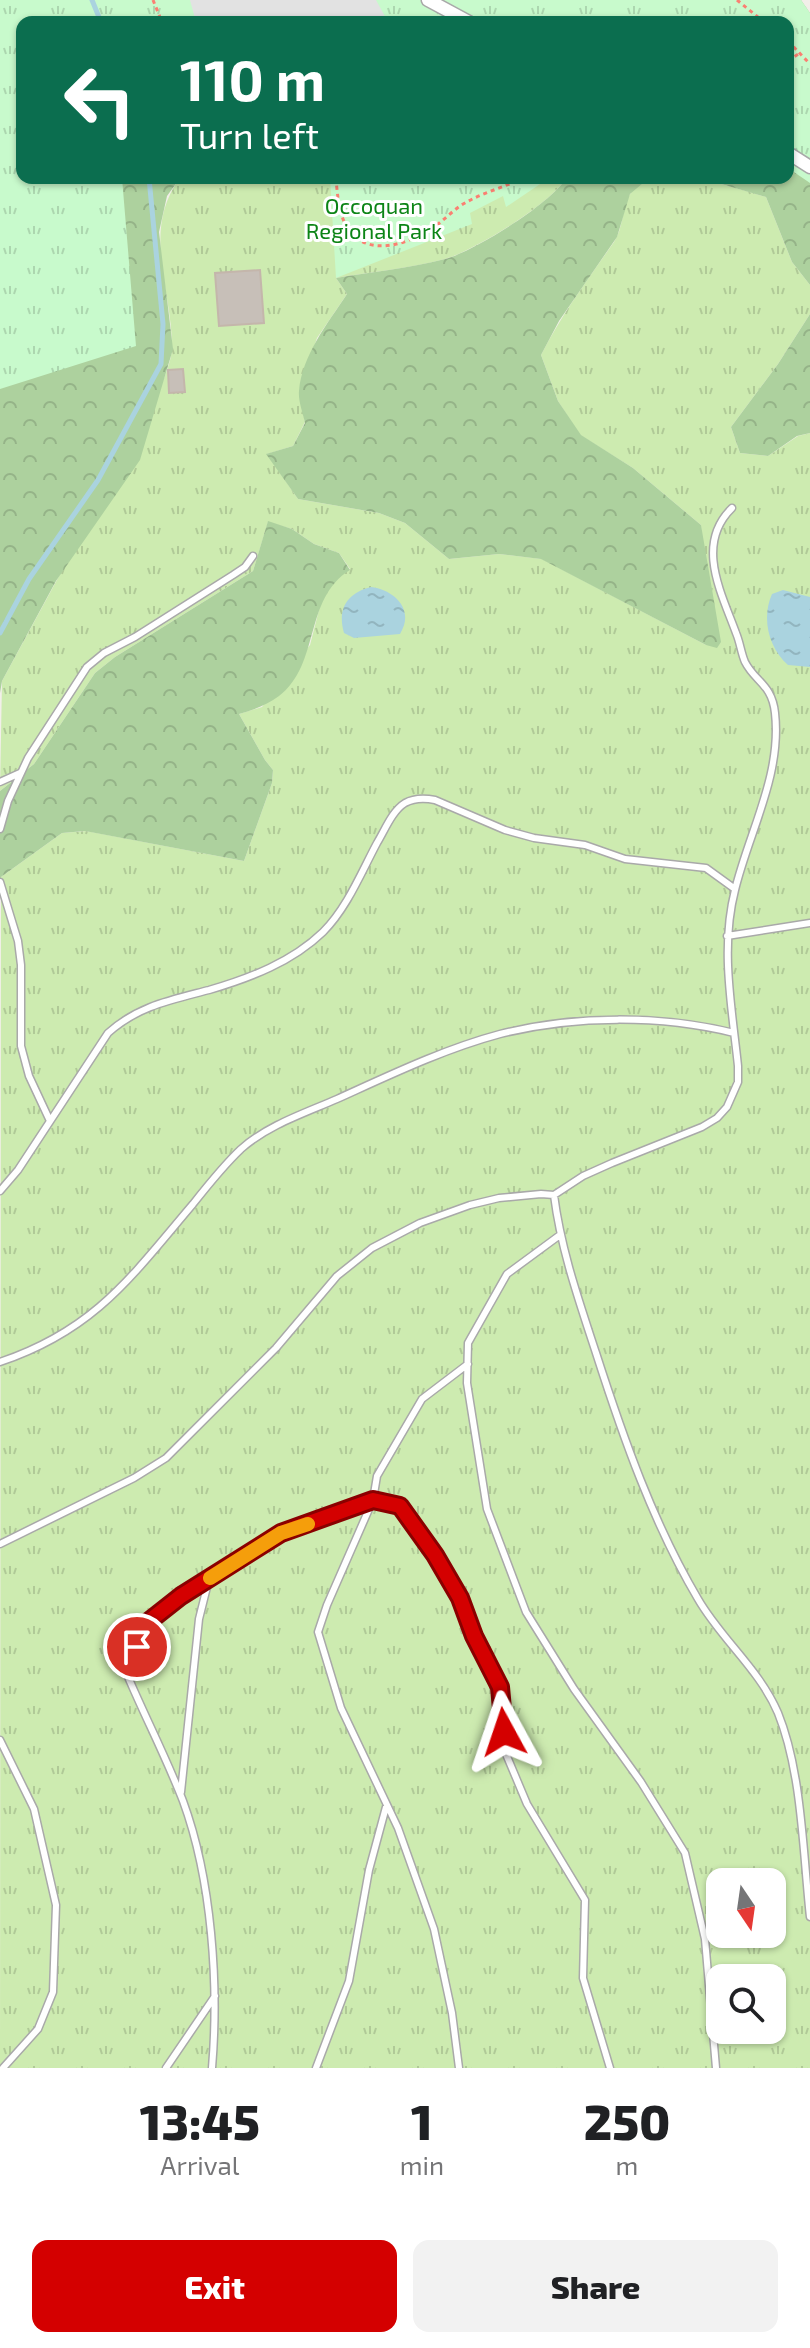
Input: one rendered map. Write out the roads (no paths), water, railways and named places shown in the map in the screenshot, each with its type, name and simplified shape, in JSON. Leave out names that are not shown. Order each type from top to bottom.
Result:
[{"type":"street","points":[[428,0],[458,16]]},
{"type":"lane","points":[[0,1544],[134,1478],[166,1458],[276,1348],[337,1276],[372,1248],[420,1223],[470,1205],[499,1198],[554,1195],[583,1176],[717,1118],[733,1097],[738,1082],[727,936],[735,889],[769,780],[776,731],[771,695],[746,663],[717,579],[713,540],[716,529],[732,508]]},
{"type":"lane","points":[[0,829],[20,773],[87,667],[104,653],[135,637],[245,567],[253,556]]},
{"type":"lane","points":[[0,782],[20,773]]},
{"type":"lane","points":[[0,1191],[18,1170],[98,1045],[122,1020],[151,1005],[209,990],[263,971],[304,948],[324,931],[350,894],[390,820],[406,803],[435,800],[505,830],[534,838],[585,845],[625,859],[706,868],[735,889]]},
{"type":"lane","points":[[0,882],[18,941],[21,1046],[29,1076],[50,1121]]},
{"type":"lane","points":[[727,936],[810,923]]},
{"type":"lane","points":[[0,1362],[56,1339],[104,1304],[137,1270],[224,1166],[249,1143],[271,1129],[345,1095],[469,1044],[540,1027],[641,1021],[684,1024],[734,1033]]},
{"type":"lane","points":[[554,1195],[560,1235],[605,1381],[654,1512],[699,1602],[764,1687],[786,1735],[801,1829],[810,1917]]},
{"type":"lane","points":[[560,1235],[507,1274],[468,1343],[467,1383],[487,1509],[526,1612],[685,1853],[705,1939],[716,2068]]},
{"type":"lane","points":[[459,2068],[452,2013],[434,1929],[398,1828],[341,1708],[318,1632],[373,1500],[377,1476],[422,1399],[468,1364]]},
{"type":"lane","points":[[212,2068],[215,1996],[210,1927],[197,1855],[180,1796],[126,1672],[148,1622],[209,1579],[281,1533],[373,1500],[400,1506],[435,1555],[460,1598],[474,1636],[500,1687],[506,1754],[527,1804],[585,1900],[583,1978],[610,2068]]},
{"type":"lane","points":[[180,1796],[199,1619],[209,1579]]},
{"type":"lane","points":[[0,1740],[34,1809],[56,1905],[53,1992],[38,2029],[3,2068]]},
{"type":"lane","points":[[316,2068],[349,1981],[369,1870],[386,1807]]},
{"type":"lane","points":[[166,2068],[215,1996]]},
{"type":"water","points":[[371,587],[388,592],[404,609],[404,625],[400,634],[354,638],[344,633],[342,617],[346,603],[356,593]]},
{"type":"water","points":[[783,590],[810,597],[810,667],[788,665],[772,642],[767,613],[772,594]]},
{"type":"waterway","points":[[92,0],[99,16]]},
{"type":"waterway","points":[[0,633],[29,579],[98,480],[161,364],[163,324],[150,184]]},
{"type":"park label","name":"Occoquan Regional Park","points":[[374,218]]}]
